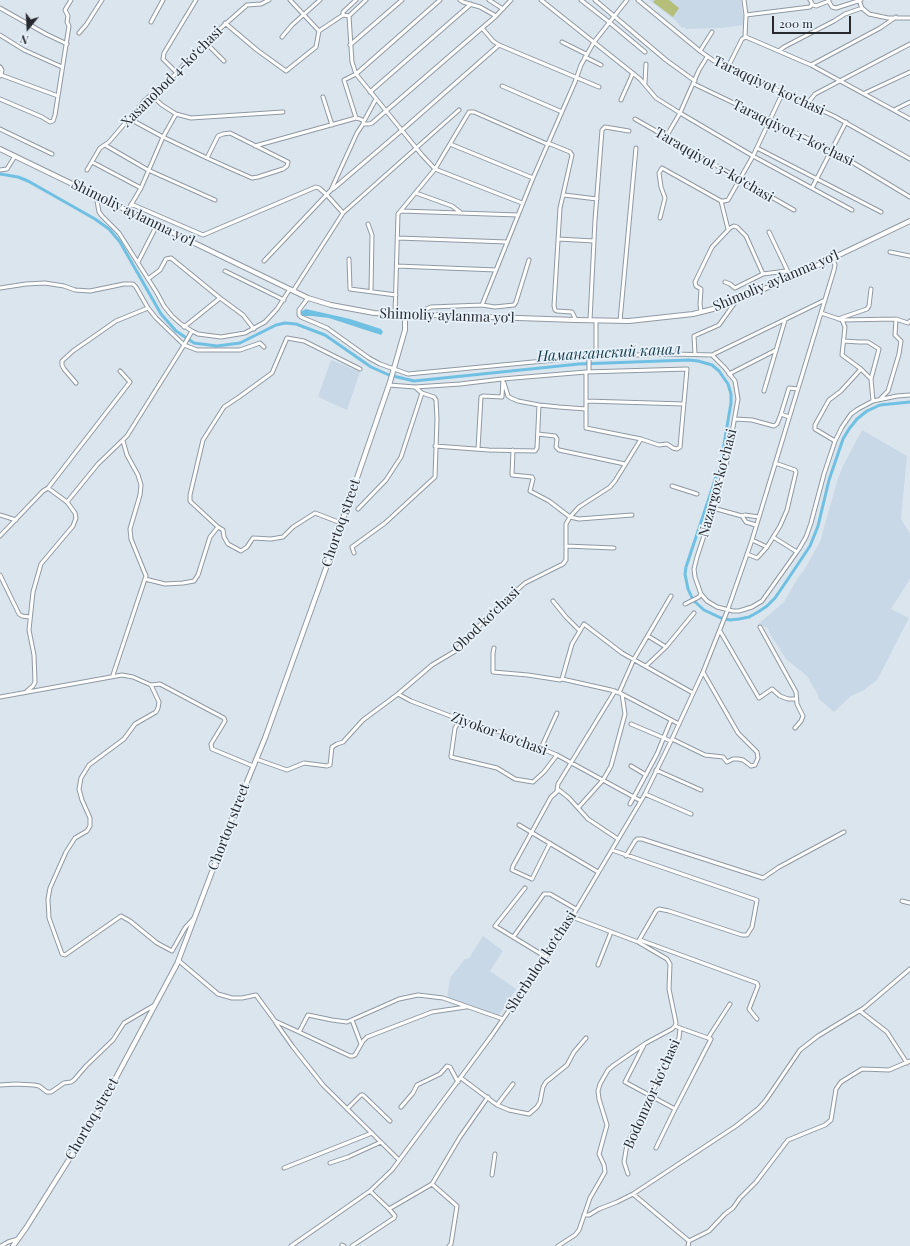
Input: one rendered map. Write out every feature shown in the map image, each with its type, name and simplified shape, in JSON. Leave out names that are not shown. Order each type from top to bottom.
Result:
[{"type":"main road","name":"Shimoliy aylanma yoʻl","points":[[0,149],[308,298],[353,310],[395,315],[620,321],[701,312],[736,301],[791,278],[832,257],[910,221]]},
{"type":"main road","name":"Chortoq street","points":[[12,1246],[18,1239],[90,1126],[157,1004],[178,961],[256,759],[341,523],[394,369],[405,330],[406,315]]},
{"type":"street","points":[[0,99],[51,122],[53,121],[69,26],[67,22],[68,16],[65,10],[71,0]]},
{"type":"street","points":[[79,33],[102,0]]},
{"type":"street","points":[[151,22],[163,0]]},
{"type":"street","points":[[177,73],[164,59],[164,53],[196,0]]},
{"type":"street","name":"Xasanobod 4-koʻchasi","points":[[88,170],[100,148],[113,137],[128,118],[151,95],[177,73],[193,53],[248,5],[260,4],[270,0]]},
{"type":"street","points":[[290,0],[319,31]]},
{"type":"street","points":[[282,37],[320,0]]},
{"type":"street","points":[[226,23],[257,50],[286,71],[316,47],[319,31],[343,15],[343,12],[356,0]]},
{"type":"street","points":[[366,0],[349,16],[352,62],[356,74],[385,111],[435,169],[522,203]]},
{"type":"street","points":[[350,45],[402,0]]},
{"type":"street","points":[[356,118],[344,81],[356,74],[440,0]]},
{"type":"street","points":[[460,0],[480,7],[496,16]]},
{"type":"street","points":[[489,0],[504,9]]},
{"type":"street","points":[[255,146],[356,118],[369,124],[372,123],[504,9],[511,0]]},
{"type":"street","points":[[541,0],[645,83],[650,92],[656,98],[680,114],[753,156],[852,210]]},
{"type":"street","points":[[581,0],[646,52]]},
{"type":"street","name":"Taraqqiyot 1-koʻchasi","points":[[595,0],[694,83],[832,150],[910,197]]},
{"type":"street","points":[[482,305],[522,203],[585,56],[627,0]]},
{"type":"street","name":"Taraqqiyot koʻchasi","points":[[638,0],[707,57],[846,122],[910,159]]},
{"type":"street","points":[[728,67],[744,37],[746,15],[744,0]]},
{"type":"street","points":[[810,0],[812,4],[816,6],[828,1],[832,7],[836,8],[860,0],[862,8],[872,15],[888,18],[910,18]]},
{"type":"street","points":[[370,92],[471,4]]},
{"type":"street","points":[[746,15],[810,7],[812,4]]},
{"type":"street","points":[[0,8],[67,44]]},
{"type":"street","points":[[779,51],[845,14],[862,8]]},
{"type":"street","points":[[343,15],[349,16]]},
{"type":"street","points":[[811,65],[880,28],[896,17]]},
{"type":"street","points":[[482,28],[493,41],[499,45],[600,87]]},
{"type":"street","points":[[700,51],[712,32]]},
{"type":"street","points":[[0,35],[24,50],[62,67]]},
{"type":"street","points":[[744,37],[811,65],[910,119]]},
{"type":"street","points":[[205,42],[224,61]]},
{"type":"street","points":[[562,42],[601,65]]},
{"type":"street","points":[[808,104],[813,96],[910,44]]},
{"type":"street","points":[[264,261],[310,214],[326,194],[402,131],[499,45]]},
{"type":"street","points":[[666,137],[680,114],[699,70],[707,57]]},
{"type":"street","points":[[645,83],[646,64]]},
{"type":"street","points":[[0,66],[2,70],[0,75],[58,96]]},
{"type":"street","points":[[864,94],[910,72]]},
{"type":"street","points":[[621,100],[633,73]]},
{"type":"street","points":[[502,86],[562,112]]},
{"type":"street","points":[[660,218],[665,198],[660,187],[659,173],[662,168],[721,201],[728,200],[753,156],[783,92]]},
{"type":"street","points":[[151,95],[162,105],[176,114],[191,118],[283,112]]},
{"type":"street","points":[[323,97],[332,125]]},
{"type":"street","points":[[331,190],[357,132],[376,99]]},
{"type":"street","points":[[894,110],[910,102]]},
{"type":"street","points":[[96,195],[99,212],[119,233],[164,306],[172,316],[191,332],[198,334],[221,337],[240,334],[254,329],[265,322],[277,309],[292,290],[343,213],[459,110]]},
{"type":"street","points":[[395,315],[398,238],[397,216],[435,169],[469,112],[471,112],[572,154],[560,208],[554,308],[557,311],[572,312],[576,320]]},
{"type":"street","points":[[128,210],[141,188],[163,137],[176,114]]},
{"type":"street","points":[[128,118],[163,137],[207,158],[252,178],[283,170],[287,166],[287,161],[230,133],[218,136],[207,158]]},
{"type":"street","name":"Taraqqiyot 3-koʻchasi","points":[[635,119],[794,210]]},
{"type":"street","points":[[812,188],[846,122]]},
{"type":"street","points":[[590,320],[594,241],[603,128],[629,131]]},
{"type":"street","points":[[0,129],[52,154]]},
{"type":"street","points":[[450,144],[533,178]]},
{"type":"street","points":[[105,145],[148,170],[214,200]]},
{"type":"street","points":[[620,321],[636,148]]},
{"type":"street","points":[[757,148],[881,212]]},
{"type":"street","points":[[0,170],[7,169],[15,156]]},
{"type":"street","points":[[92,162],[141,188]]},
{"type":"street","points":[[131,204],[203,235],[316,187],[326,194],[343,213]]},
{"type":"street","points":[[416,193],[452,206],[460,212]]},
{"type":"street","points":[[564,195],[597,199]]},
{"type":"street","points":[[721,201],[728,229]]},
{"type":"street","points":[[401,210],[518,215]]},
{"type":"street","points":[[368,224],[372,235],[371,291]]},
{"type":"street","points":[[138,262],[157,225]]},
{"type":"street","points":[[701,312],[701,289],[696,286],[695,282],[712,247],[732,226],[737,227],[746,236],[763,274]]},
{"type":"street","points":[[769,232],[786,271],[791,278]]},
{"type":"street","points":[[398,238],[507,242]]},
{"type":"street","points":[[558,239],[594,241]]},
{"type":"street","points":[[890,252],[910,256]]},
{"type":"street","name":"Sherbuloq koʻchasi","points":[[291,1246],[370,1192],[385,1178],[418,1136],[461,1078],[546,957],[572,917],[645,794],[703,672],[728,609],[752,540],[821,314],[834,265],[832,257]]},
{"type":"street","points":[[148,279],[160,270],[166,259],[169,258],[243,315],[254,329]]},
{"type":"street","points":[[350,259],[350,289],[396,295]]},
{"type":"street","points":[[420,316],[424,310],[431,307],[514,305],[529,260]]},
{"type":"street","points":[[397,266],[496,270]]},
{"type":"street","points":[[225,271],[284,300]]},
{"type":"street","points":[[725,282],[735,288],[763,274],[786,271]]},
{"type":"street","points":[[0,288],[45,283],[64,286],[75,290],[90,291],[129,284],[136,287],[148,308],[168,331],[184,344],[197,350],[204,351],[240,350],[260,343],[264,347]]},
{"type":"street","points":[[838,319],[867,309],[869,306],[871,289]]},
{"type":"street","points":[[184,326],[220,298]]},
{"type":"street","points":[[308,298],[299,310],[299,315],[301,317],[327,328],[369,358],[380,364],[403,373],[414,374],[596,356],[712,355],[825,300]]},
{"type":"street","points":[[695,354],[694,336],[719,325],[736,301]]},
{"type":"street","points":[[76,383],[64,369],[62,361],[73,351],[116,321],[148,308]]},
{"type":"street","points":[[821,314],[842,320],[896,319],[908,323],[910,321]]},
{"type":"street","points":[[880,399],[888,391],[899,354],[901,341],[895,335],[896,319]]},
{"type":"street","points":[[596,320],[596,356]]},
{"type":"street","points":[[764,391],[786,320]]},
{"type":"street","points":[[842,320],[845,328],[842,355],[861,369],[871,379]]},
{"type":"street","points":[[67,502],[98,464],[123,441],[145,409],[191,332]]},
{"type":"street","points":[[341,523],[315,513],[293,527],[283,537],[271,539],[253,538],[246,547],[240,551],[228,544],[224,537],[223,530],[192,504],[190,501],[190,495],[203,440],[224,407],[272,373],[287,338],[304,341],[360,369]]},
{"type":"street","points":[[844,341],[868,342],[879,349],[871,379],[873,401]]},
{"type":"street","points":[[730,374],[776,350]]},
{"type":"street","name":"Nazargox koʻchasi","points":[[700,595],[694,569],[714,508],[727,461],[738,399],[737,390],[730,374],[712,355]]},
{"type":"street","points":[[389,383],[415,387],[587,372],[686,368],[681,444],[679,448],[673,448],[667,444],[659,445],[641,439],[586,428],[587,372],[589,357]]},
{"type":"street","points":[[835,441],[815,429],[815,425],[829,400],[841,391],[861,369]]},
{"type":"street","points":[[0,536],[48,488],[130,382],[120,371]]},
{"type":"street","points":[[503,380],[507,392],[511,398],[518,401],[539,405],[586,409]]},
{"type":"street","points":[[478,449],[481,397],[502,397],[503,380]]},
{"type":"street","points":[[354,553],[352,547],[385,524],[434,479],[437,419],[436,400],[434,397],[415,387]]},
{"type":"street","points":[[735,419],[752,420],[774,426],[777,424],[781,414],[789,388],[798,389]]},
{"type":"street","points":[[358,509],[386,480],[401,457],[422,392]]},
{"type":"street","points":[[686,604],[700,595],[711,604],[739,611],[752,607],[762,601],[806,538],[835,441],[851,414],[873,401],[897,396],[910,396]]},
{"type":"street","points":[[586,401],[684,404]]},
{"type":"street","points":[[435,446],[535,451],[537,448],[539,405]]},
{"type":"street","points":[[781,414],[789,417]]},
{"type":"street","points":[[538,434],[555,436],[557,439],[556,447],[558,449],[625,464]]},
{"type":"street","points":[[570,518],[579,507],[610,487],[641,439]]},
{"type":"street","points":[[113,675],[146,576],[131,539],[130,529],[140,495],[140,485],[138,475],[127,455],[123,441]]},
{"type":"street","points":[[513,450],[512,475],[532,477],[533,479],[530,491],[549,501],[570,518],[579,519],[632,515]]},
{"type":"street","points":[[747,554],[757,558],[767,547],[784,519],[796,472],[795,470],[775,463]]},
{"type":"street","points":[[672,486],[697,494]]},
{"type":"street","points":[[25,693],[33,686],[35,682],[34,655],[29,635],[33,592],[41,564],[73,526],[76,518],[73,509],[67,502],[48,488]]},
{"type":"street","points":[[714,508],[742,516],[759,517]]},
{"type":"street","points":[[0,515],[16,520]]},
{"type":"street","points":[[742,516],[746,522],[756,525]]},
{"type":"street","name":"Obod koʻchasi","points":[[398,694],[432,665],[457,650],[491,613],[525,583],[563,564],[566,560],[566,524],[570,518]]},
{"type":"street","points":[[145,579],[165,584],[194,581],[198,576],[210,537],[218,527]]},
{"type":"street","points":[[773,537],[797,552]]},
{"type":"street","points":[[752,540],[767,547]]},
{"type":"street","points":[[566,546],[614,548]]},
{"type":"street","points":[[0,575],[20,614],[22,616],[30,617]]},
{"type":"street","points":[[578,808],[603,780],[611,766],[625,714],[621,693],[634,659],[671,596]]},
{"type":"street","points":[[553,601],[580,631]]},
{"type":"street","points":[[646,666],[666,647],[694,613]]},
{"type":"street","points":[[562,679],[571,646],[584,624],[612,647],[693,693]]},
{"type":"street","points":[[760,627],[796,692],[796,699],[803,716],[795,728]]},
{"type":"street","points":[[720,631],[759,698],[772,689],[780,696],[788,699],[796,699]]},
{"type":"street","points":[[648,636],[666,647]]},
{"type":"street","points":[[494,648],[493,672],[562,679],[615,691],[679,724]]},
{"type":"street","points":[[631,724],[705,755],[723,756],[727,762],[733,759],[743,760],[751,766],[755,765],[758,758],[757,752],[738,733],[703,672]]},
{"type":"street","points":[[0,697],[113,675],[127,675],[152,684],[160,684],[224,718],[225,721],[211,744],[212,749],[253,766]]},
{"type":"street","points":[[152,684],[159,705],[156,712],[135,724],[124,739],[89,765],[81,778],[79,789],[90,818],[90,826],[87,831],[76,838],[64,855],[49,893],[49,918],[62,954],[64,955],[121,916],[130,921],[157,943],[172,951],[185,928],[194,918]]},
{"type":"street","points":[[550,843],[532,879],[512,870],[552,797],[557,791],[558,784],[615,691]]},
{"type":"street","points":[[256,759],[287,770],[304,763],[327,766],[331,762],[331,750],[334,745],[343,742],[363,720],[398,694]]},
{"type":"street","name":"Ziyokor koʻchasi","points":[[398,694],[411,701],[459,720],[475,726],[500,732],[557,755],[641,801]]},
{"type":"street","points":[[541,748],[557,713]]},
{"type":"street","points":[[459,720],[455,728],[451,754],[453,757],[497,768],[515,779],[533,782],[544,772],[557,755]]},
{"type":"street","points":[[630,804],[657,754],[671,720]]},
{"type":"street","points":[[631,766],[646,775]]},
{"type":"street","points":[[656,770],[701,790]]},
{"type":"street","points":[[557,791],[562,792],[588,819],[618,839]]},
{"type":"street","points":[[645,794],[691,814]]},
{"type":"street","points":[[519,825],[598,872]]},
{"type":"street","points":[[626,856],[637,838],[763,878],[779,867],[844,832]]},
{"type":"street","points":[[612,850],[756,899],[758,902],[752,927],[747,935],[742,935],[659,909],[656,911],[639,941]]},
{"type":"street","points":[[525,888],[495,926],[514,936],[546,957]]},
{"type":"street","points":[[514,936],[544,894],[550,894],[576,909]]},
{"type":"street","points":[[902,901],[910,904]]},
{"type":"street","points":[[572,917],[757,983],[758,986],[749,1010],[757,1019]]},
{"type":"street","points":[[598,965],[611,932]]},
{"type":"street","name":"Bodomzor koʻchasi","points":[[628,1174],[624,1162],[626,1146],[678,1040],[680,1028],[676,1026],[669,989],[669,962],[639,941]]},
{"type":"street","points":[[178,961],[218,994],[232,998],[242,998],[256,995],[320,1082],[399,1160]]},
{"type":"street","points":[[584,1215],[590,1215],[599,1209],[633,1194],[750,1116],[766,1100],[776,1083],[800,1050],[818,1036],[860,1011],[910,969]]},
{"type":"street","points":[[299,1032],[309,1014],[340,1022],[352,1020],[391,1002],[412,996],[425,995],[438,997],[503,1019]]},
{"type":"street","points":[[0,1085],[34,1085],[39,1086],[46,1092],[51,1092],[64,1083],[71,1082],[113,1040],[126,1021],[157,1004]]},
{"type":"street","points":[[708,1038],[730,1004]]},
{"type":"street","points":[[275,1021],[352,1056],[355,1055],[367,1037],[428,1013],[467,1007]]},
{"type":"street","points":[[688,1246],[690,1241],[709,1232],[725,1214],[733,1208],[740,1198],[761,1176],[788,1140],[825,1125],[831,1120],[836,1089],[841,1082],[862,1069],[889,1070],[908,1062],[887,1032],[860,1011]]},
{"type":"street","points":[[352,1020],[361,1044]]},
{"type":"street","points":[[558,1246],[577,1233],[581,1227],[590,1198],[605,1170],[599,1154],[607,1125],[599,1099],[599,1087],[610,1068],[676,1026]]},
{"type":"street","points":[[656,1148],[711,1039],[680,1028]]},
{"type":"street","points":[[461,1078],[498,1105],[516,1112],[529,1114],[532,1113],[540,1102],[545,1084],[567,1065],[574,1052],[586,1038]]},
{"type":"street","points":[[644,1045],[625,1082],[675,1109]]},
{"type":"street","points":[[401,1107],[413,1093],[417,1085],[440,1074],[447,1066],[450,1067],[458,1082]]},
{"type":"street","points":[[498,1105],[513,1084]]},
{"type":"street","points":[[347,1109],[361,1095],[363,1095],[390,1121]]},
{"type":"street","points":[[389,1208],[432,1184],[460,1137],[488,1097]]},
{"type":"street","points":[[284,1168],[372,1133]]},
{"type":"street","points":[[330,1163],[348,1157],[381,1142]]},
{"type":"street","points":[[492,1175],[495,1154]]},
{"type":"street","points":[[432,1184],[457,1206],[451,1244],[449,1246]]},
{"type":"street","points":[[352,1246],[395,1216],[389,1208],[370,1192]]},
{"type":"street","points":[[633,1194],[690,1241]]},
{"type":"street","points":[[1,1246],[18,1239]]},
{"type":"shaded area","points":[[649,0],[741,0],[744,25],[722,28],[682,28],[676,21]]},
{"type":"shaded area","points":[[331,360],[360,372],[347,410],[318,397]]},
{"type":"shaded area","points":[[862,430],[907,456],[901,519],[910,534],[910,579],[891,609],[909,618],[877,680],[864,690],[851,696],[834,712],[819,699],[807,676],[786,659],[768,628],[758,624],[784,602],[820,542],[838,478]]},
{"type":"shaded area","points":[[483,936],[503,951],[490,971],[516,989],[498,1017],[447,998],[450,978],[465,959],[469,958]]},
{"type":"green space","points":[[655,0],[669,0],[679,8],[673,17],[653,2]]},
{"type":"water","points":[[306,309],[350,319],[381,329],[383,332],[381,335],[329,318],[303,316],[301,313]]},
{"type":"waterway","name":"Наманганский канал","points":[[0,174],[18,177],[28,181],[95,219],[109,229],[120,242],[161,314],[176,331],[194,343],[217,346],[240,343],[276,325],[285,323],[296,324],[325,335],[371,367],[389,375],[414,381],[579,364],[689,360],[712,365],[719,371],[728,384],[731,394],[731,403],[721,462],[685,574],[688,589],[693,600],[704,610],[721,618],[730,620],[739,619],[749,617],[758,612],[775,598],[788,579],[810,546],[818,526],[829,480],[843,439],[857,419],[867,411],[880,405],[910,402]]}]
